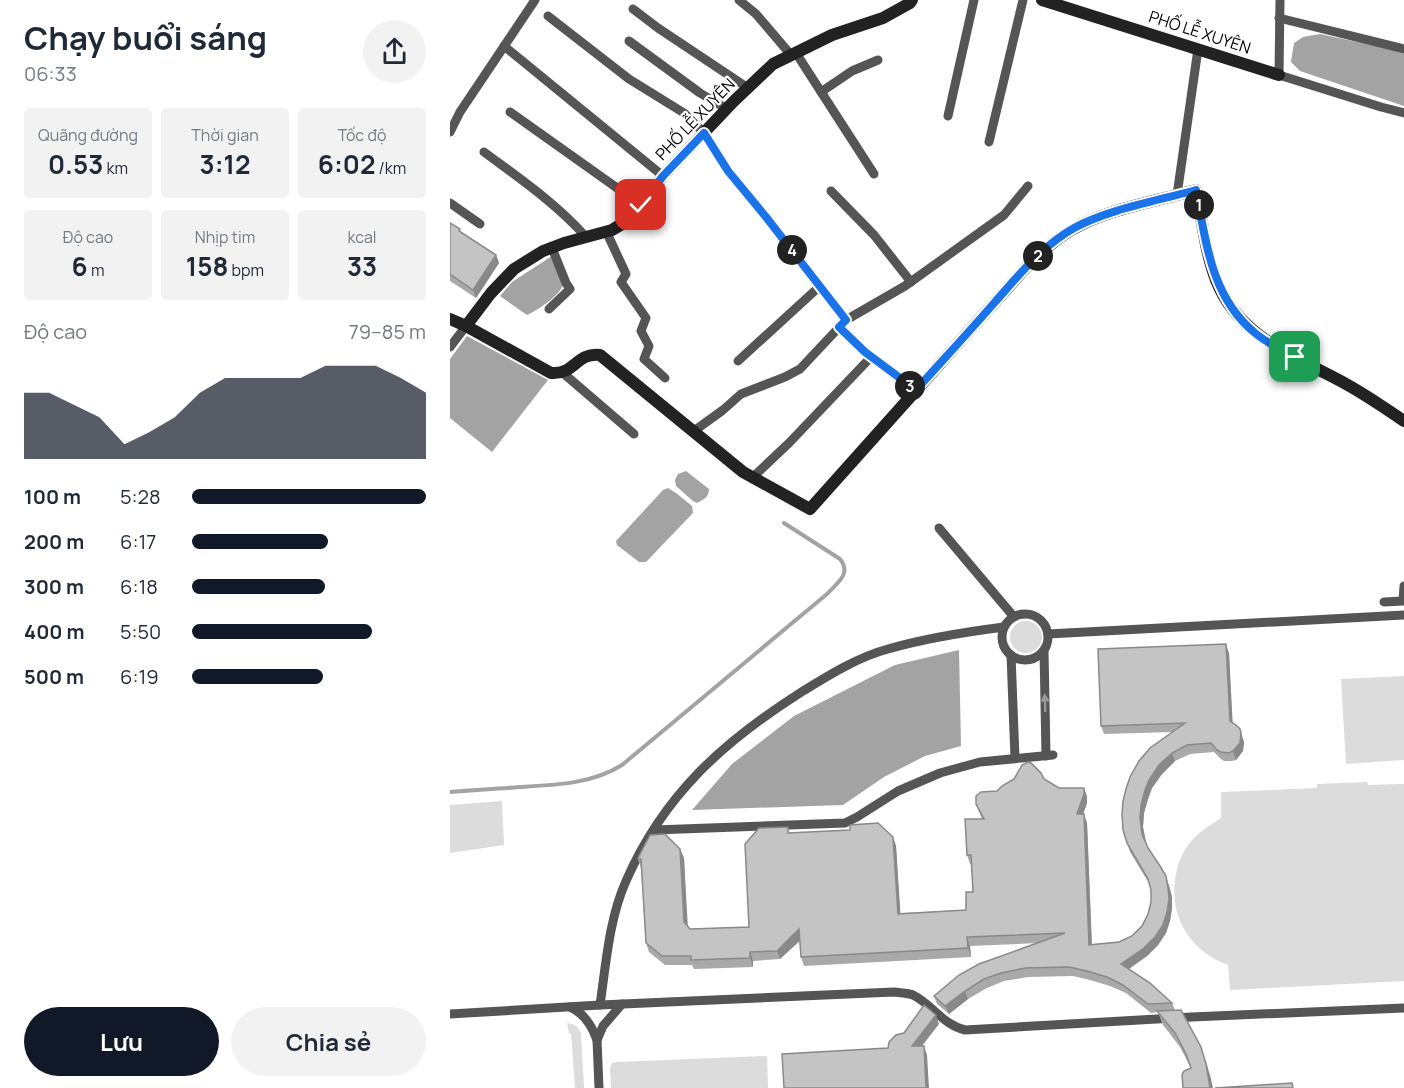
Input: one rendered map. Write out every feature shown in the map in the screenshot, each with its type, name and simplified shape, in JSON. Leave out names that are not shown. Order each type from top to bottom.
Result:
[{"type":"street","points":[[450,132],[460,112],[535,0]]},
{"type":"street","points":[[739,0],[756,14],[793,54],[821,92],[874,174]]},
{"type":"street","name":"PHỐ LỄ XUYÊN","points":[[466,326],[491,293],[514,269],[543,251],[612,230],[632,218],[663,176],[773,64],[832,35],[884,18],[912,0]]},
{"type":"street","points":[[948,116],[974,0]]},
{"type":"street","points":[[989,142],[1023,0]]},
{"type":"street","name":"PHỐ LỄ XUYÊN","points":[[1042,0],[1279,75]]},
{"type":"street","points":[[1280,0],[1279,75],[1404,113]]},
{"type":"street","points":[[633,9],[748,88]]},
{"type":"street","points":[[548,16],[629,79],[684,113],[704,133],[728,171],[820,286],[842,323],[871,357],[916,390]]},
{"type":"street","points":[[1279,18],[1404,49]]},
{"type":"street","points":[[628,40],[700,93],[727,109]]},
{"type":"street","points":[[504,46],[663,176]]},
{"type":"street","points":[[1177,195],[1198,49]]},
{"type":"street","points":[[821,92],[852,71],[878,60]]},
{"type":"street","points":[[510,112],[641,205]]},
{"type":"street","points":[[484,152],[521,179],[586,237]]},
{"type":"street","points":[[694,431],[741,394],[800,369],[842,323],[911,282],[1004,214],[1028,186]]},
{"type":"street","points":[[450,319],[551,373],[563,372],[589,355],[600,355],[743,472],[810,509],[1030,263],[1052,243],[1075,227],[1092,219],[1196,190],[1209,257],[1216,280],[1228,303],[1243,322],[1272,344],[1349,386],[1404,421]]},
{"type":"street","points":[[831,191],[874,235],[911,282]]},
{"type":"street","points":[[450,203],[480,224]]},
{"type":"street","points":[[606,231],[626,274],[621,282],[646,318],[641,331],[649,346],[644,359],[664,378]]},
{"type":"street","points":[[549,309],[570,289],[552,248]]},
{"type":"street","points":[[738,361],[820,286]]},
{"type":"street","points":[[450,347],[466,326]]},
{"type":"street","points":[[753,477],[789,443],[871,357]]},
{"type":"street","points":[[563,372],[634,434]]},
{"type":"street","points":[[939,528],[1014,617]]},
{"type":"street","points":[[1384,602],[1403,601],[1404,586]]},
{"type":"street","points":[[1025,614],[1035,616],[1045,624],[1048,634],[1047,643],[1044,650],[1036,657],[1022,660],[1011,655],[1005,648],[1004,627],[1014,617],[1025,614]]},
{"type":"street","points":[[1048,634],[1404,615]]},
{"type":"street","points":[[600,1005],[613,923],[626,882],[657,823],[690,780],[718,753],[759,720],[814,684],[865,657],[887,649],[945,636],[1004,627]]},
{"type":"street","points":[[654,830],[845,823],[857,818],[898,791],[940,773],[980,762],[1049,755],[1044,650]]},
{"type":"street","points":[[1011,655],[1015,758]]},
{"type":"street","points":[[450,1014],[894,992],[913,995],[949,1023],[965,1030],[1404,1008]]},
{"type":"street","points":[[597,1040],[603,1026],[622,1004]]},
{"type":"street","points":[[570,1007],[587,1021],[597,1040],[599,1088]]},
{"type":"shaded area","points":[[1320,34],[1404,52],[1404,106],[1300,71],[1291,62],[1294,43],[1303,37]]},
{"type":"shaded area","points":[[552,256],[563,285],[548,302],[527,315],[500,296],[512,282]]},
{"type":"shaded area","points":[[467,336],[548,380],[492,452],[450,418],[450,359]]},
{"type":"shaded area","points":[[686,471],[709,489],[707,496],[697,503],[676,486],[675,480],[678,474]]},
{"type":"shaded area","points":[[668,488],[692,506],[693,513],[646,562],[639,562],[617,545],[616,541],[663,490]]},
{"type":"shaded area","points":[[1026,621],[1038,625],[1042,637],[1038,649],[1026,653],[1014,649],[1010,637],[1014,625]]},
{"type":"shaded area","points":[[959,650],[961,746],[925,756],[884,777],[843,805],[692,810],[732,764],[794,716],[895,665]]},
{"type":"shaded area","points":[[1404,676],[1404,760],[1346,764],[1341,679]]},
{"type":"shaded area","points":[[1367,782],[1368,785],[1404,784],[1404,981],[1230,990],[1228,965],[1202,951],[1184,930],[1175,904],[1174,889],[1178,866],[1187,847],[1199,833],[1221,818],[1221,792],[1317,788],[1317,784]]},
{"type":"shaded area","points":[[502,801],[504,845],[450,853],[450,805]]},
{"type":"shaded area","points":[[567,1023],[576,1026],[581,1034],[584,1088],[575,1088],[571,1033],[569,1033]]},
{"type":"shaded area","points":[[767,1056],[768,1088],[611,1088],[610,1068],[612,1063],[616,1062]]},
{"type":"building","points":[[450,223],[496,255],[473,290],[450,274]]},
{"type":"building","points":[[1226,644],[1230,721],[1240,729],[1240,743],[1229,753],[1217,750],[1211,743],[1187,745],[1172,753],[1159,765],[1149,780],[1141,805],[1142,834],[1166,876],[1169,899],[1163,925],[1155,937],[1121,964],[1150,983],[1172,1003],[1148,1004],[1123,985],[1107,977],[1069,967],[1025,968],[1001,973],[984,979],[945,1006],[934,996],[959,975],[979,964],[1065,933],[967,937],[968,948],[801,957],[799,929],[777,951],[750,952],[750,958],[691,960],[691,956],[662,956],[646,943],[641,859],[638,858],[650,835],[665,834],[680,849],[684,922],[690,929],[749,927],[745,844],[759,828],[788,827],[788,833],[850,830],[850,825],[878,823],[893,837],[898,914],[966,910],[966,892],[973,892],[971,855],[967,855],[965,819],[984,819],[976,804],[976,796],[981,792],[997,791],[1014,779],[1022,765],[1028,762],[1041,773],[1044,779],[1059,788],[1084,788],[1077,814],[1084,814],[1089,945],[1119,942],[1132,936],[1142,926],[1148,914],[1151,890],[1148,879],[1127,843],[1123,830],[1123,801],[1130,777],[1139,761],[1150,748],[1185,723],[1101,726],[1098,649]]},
{"type":"building","points":[[924,1005],[936,1015],[912,1046],[924,1046],[926,1088],[784,1088],[782,1054],[888,1048],[889,1042],[896,1035],[904,1033]]},
{"type":"building","points":[[1181,1010],[1201,1047],[1210,1088],[1183,1088],[1182,1075],[1184,1071],[1191,1068],[1175,1033],[1157,1011]]},
{"type":"building","points":[[1292,1083],[1293,1088],[1215,1088]]},
{"type":"waterway","points":[[450,792],[586,780],[622,765],[827,594],[842,578],[844,569],[840,559],[784,523]]},
{"type":"route","points":[[641,205],[663,176],[704,133],[728,171],[846,320],[839,327],[865,352],[916,390],[1030,263],[1052,243],[1075,227],[1092,219],[1196,190],[1209,257],[1222,292],[1243,322],[1272,344],[1295,357]]}]
